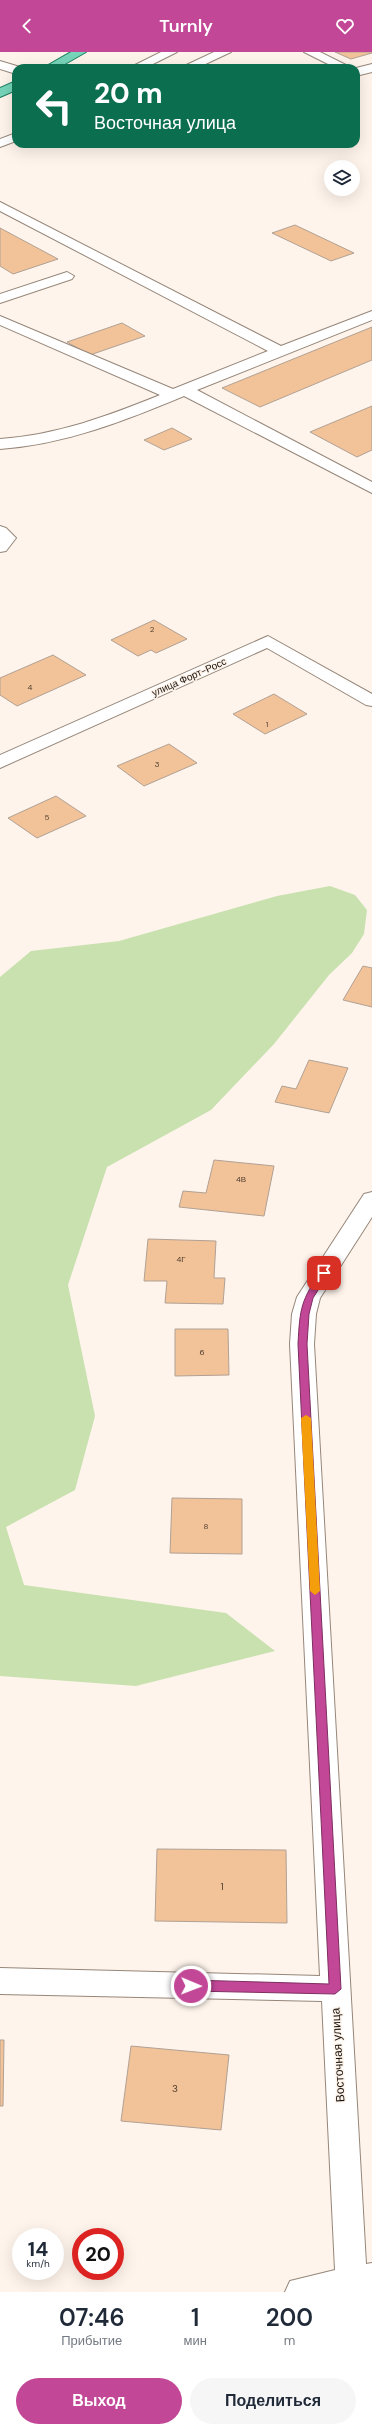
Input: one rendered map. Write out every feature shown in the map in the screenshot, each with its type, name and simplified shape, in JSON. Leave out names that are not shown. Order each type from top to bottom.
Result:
[{"type":"main road","points":[[57,64],[80,52]]},
{"type":"main road","points":[[0,92],[12,87]]},
{"type":"street","points":[[144,64],[171,52]]},
{"type":"street","points":[[196,64],[225,52]]},
{"type":"street","points":[[310,52],[337,64]]},
{"type":"street","points":[[0,65],[12,69]]},
{"type":"street","points":[[360,71],[372,68]]},
{"type":"street","points":[[0,143],[12,138]]},
{"type":"street","points":[[0,206],[281,352]]},
{"type":"street","points":[[0,299],[67,276]]},
{"type":"street","points":[[0,444],[24,443],[46,439],[90,427],[372,315]]},
{"type":"street","points":[[0,320],[179,392],[372,488]]},
{"type":"street","points":[[0,531],[8,538],[0,546]]},
{"type":"street","name":"улица Форт-Росс","points":[[0,762],[268,641],[372,701]]},
{"type":"street","name":"Восточная улица","points":[[360,2284],[335,1989],[303,1332],[304,1314],[308,1297],[372,1199]]},
{"type":"street","points":[[0,1981],[335,1989]]},
{"type":"street","points":[[301,2292],[360,2284]]},
{"type":"green space","points":[[330,886],[355,895],[367,910],[364,934],[352,953],[329,975],[274,1044],[211,1110],[107,1167],[68,1285],[95,1416],[75,1490],[6,1527],[24,1585],[226,1613],[275,1651],[136,1686],[0,1676],[0,977],[31,951],[119,941],[277,896]]},
{"type":"building","points":[[335,52],[372,52],[372,53],[351,59]]},
{"type":"building","points":[[295,225],[354,253],[331,261],[272,233]]},
{"type":"building","points":[[0,228],[58,259],[13,274],[0,266]]},
{"type":"building","points":[[122,323],[145,336],[90,355],[67,342]]},
{"type":"building","points":[[372,327],[372,360],[260,407],[222,388]]},
{"type":"building","points":[[372,406],[372,450],[357,457],[310,432]]},
{"type":"building","points":[[172,428],[192,439],[164,450],[144,440]]},
{"type":"building","points":[[154,620],[187,639],[156,653],[151,650],[138,656],[111,640]]},
{"type":"building","points":[[53,655],[86,675],[17,706],[0,695],[0,678]]},
{"type":"building","points":[[274,694],[307,714],[265,734],[233,714]]},
{"type":"building","points":[[169,744],[197,763],[144,786],[117,766]]},
{"type":"building","points":[[56,796],[86,816],[37,838],[8,818]]},
{"type":"building","points":[[363,966],[372,968],[372,1007],[343,1000]]},
{"type":"building","points":[[309,1060],[348,1068],[329,1113],[275,1102],[282,1086],[296,1089]]},
{"type":"building","points":[[214,1160],[274,1166],[264,1216],[179,1207],[183,1191],[206,1193]]},
{"type":"building","points":[[148,1239],[216,1241],[214,1278],[225,1278],[223,1304],[165,1303],[167,1281],[144,1281]]},
{"type":"building","points":[[175,1329],[228,1329],[229,1375],[175,1376]]},
{"type":"building","points":[[172,1498],[242,1499],[242,1554],[170,1553]]},
{"type":"building","points":[[157,1849],[286,1850],[287,1923],[155,1921]]},
{"type":"building","points":[[0,2040],[4,2040],[3,2106],[0,2106]]},
{"type":"building","points":[[131,2046],[229,2055],[221,2130],[121,2121]]},
{"type":"slow traffic","points":[[306,1418],[315,1591]]},
{"type":"route","points":[[191,1986],[335,1989],[302,1344],[304,1314],[308,1297],[324,1273]]}]
